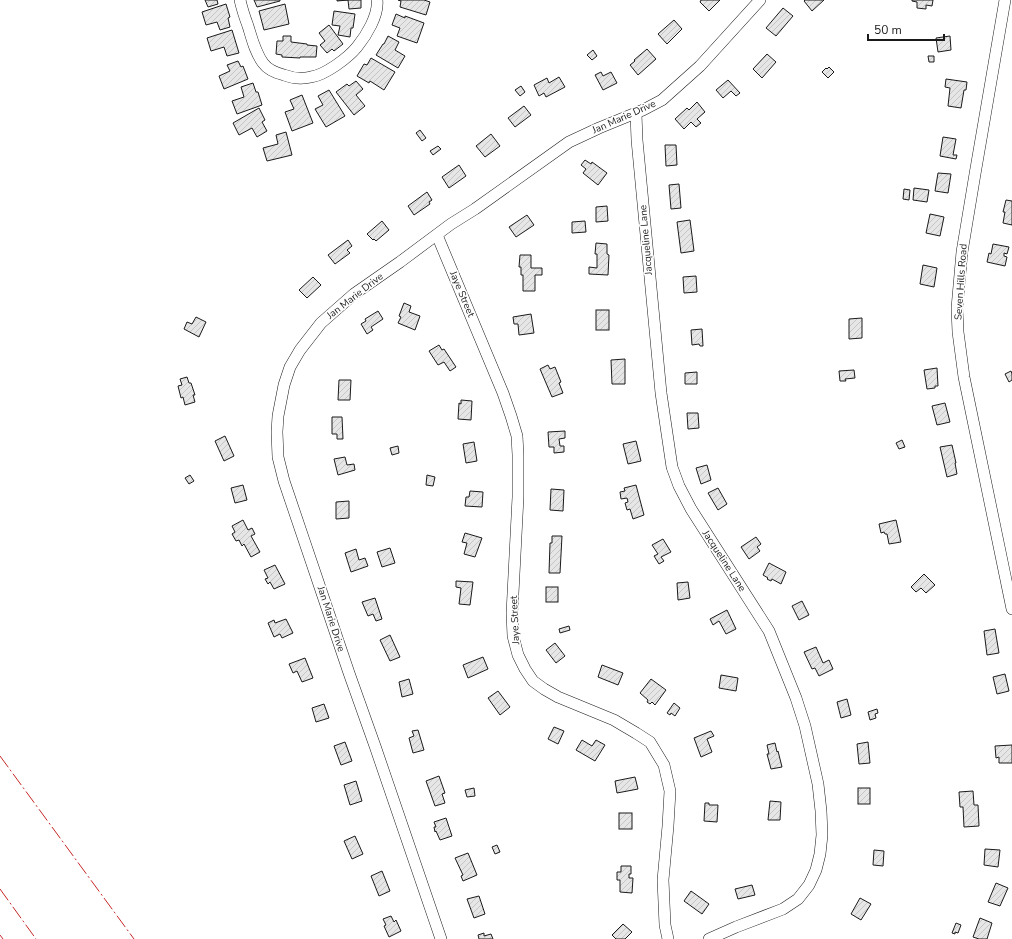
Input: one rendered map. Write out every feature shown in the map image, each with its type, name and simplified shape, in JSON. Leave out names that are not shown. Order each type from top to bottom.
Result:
[{"type":"street","points":[[240,0],[255,48],[264,64],[276,73],[292,77],[311,77],[326,72],[356,48],[367,33],[372,22],[378,4],[377,0]]},
{"type":"street","name":"Jan Marie Drive","points":[[441,939],[284,481],[278,457],[277,432],[280,402],[290,367],[300,350],[321,323],[354,294],[569,142],[599,128],[636,114],[662,100],[700,66],[760,0]]},
{"type":"street","name":"Seven Hills Road","points":[[1005,0],[964,244],[960,278],[958,332],[964,377],[1012,609]]},
{"type":"street","name":"Jacqueline Lane","points":[[636,114],[637,140],[661,393],[672,467],[679,486],[691,509],[769,631],[784,666],[805,726],[818,784],[822,835],[820,854],[816,870],[809,885],[798,899],[783,909],[736,927],[710,939]]},
{"type":"street","name":"Jaye Street","points":[[437,235],[502,393],[517,436],[518,497],[512,613],[513,636],[518,655],[533,681],[558,697],[614,720],[636,733],[650,742],[664,765],[670,791],[668,833],[663,880],[665,925],[668,939]]},
{"type":"building","points":[[205,0],[217,0],[218,4],[208,7]]},
{"type":"building","points":[[254,0],[280,0],[280,1],[257,7]]},
{"type":"building","points":[[348,0],[361,0],[361,8],[349,9]]},
{"type":"building","points":[[398,0],[424,0],[430,2],[426,15],[400,7],[401,1]]},
{"type":"building","points":[[701,0],[720,0],[709,11],[700,2]]},
{"type":"building","points":[[824,0],[812,11],[804,1]]},
{"type":"building","points":[[912,0],[933,0],[932,6],[926,5],[926,9],[917,8],[917,2]]},
{"type":"building","points":[[226,4],[230,17],[228,18],[230,27],[220,30],[217,22],[206,25],[202,12]]},
{"type":"building","points":[[285,4],[289,24],[264,30],[259,11]]},
{"type":"building","points":[[783,8],[793,16],[776,36],[766,28]]},
{"type":"building","points":[[334,11],[355,14],[350,37],[338,35],[340,26],[332,25]]},
{"type":"building","points":[[396,14],[424,23],[417,43],[397,36],[400,28],[392,25]]},
{"type":"building","points":[[674,20],[682,29],[667,44],[658,34]]},
{"type":"building","points":[[329,25],[343,44],[334,51],[332,49],[327,53],[320,45],[325,41],[319,33]]},
{"type":"building","points":[[232,30],[239,53],[227,56],[224,47],[211,51],[207,38]]},
{"type":"building","points":[[283,36],[291,36],[291,42],[317,46],[316,57],[282,57],[282,55],[276,54],[277,41],[283,41]]},
{"type":"building","points":[[388,36],[399,42],[395,50],[405,56],[398,68],[376,55]]},
{"type":"building","points":[[950,36],[951,50],[938,52],[936,38]]},
{"type":"building","points":[[647,49],[656,59],[638,75],[630,65]]},
{"type":"building","points":[[593,50],[597,56],[592,60],[587,55]]},
{"type":"building","points":[[767,54],[776,62],[762,78],[753,69]]},
{"type":"building","points":[[928,56],[934,56],[934,62],[929,62]]},
{"type":"building","points":[[371,58],[395,72],[384,90],[370,81],[369,83],[357,76],[364,64],[367,65]]},
{"type":"building","points":[[238,61],[241,67],[243,66],[248,79],[224,89],[219,76],[230,71],[227,65]]},
{"type":"building","points":[[829,67],[834,72],[828,78],[822,72]]},
{"type":"building","points":[[601,72],[603,76],[611,72],[617,83],[603,90],[595,75]]},
{"type":"building","points":[[559,77],[565,87],[546,97],[544,93],[539,96],[534,85],[547,78],[549,83]]},
{"type":"building","points":[[946,79],[967,82],[961,108],[948,106],[950,88],[945,87]]},
{"type":"building","points":[[728,80],[740,93],[736,96],[731,91],[723,98],[716,90]]},
{"type":"building","points":[[356,81],[363,89],[356,95],[365,106],[354,115],[336,92],[347,84],[349,86]]},
{"type":"building","points":[[253,83],[256,92],[258,92],[262,105],[237,114],[232,101],[244,97],[241,87]]},
{"type":"building","points":[[521,86],[525,92],[520,96],[515,90]]},
{"type":"building","points":[[329,90],[345,116],[326,127],[315,109],[323,105],[318,96]]},
{"type":"building","points":[[302,95],[313,123],[292,131],[285,112],[294,109],[290,100]]},
{"type":"building","points":[[697,102],[705,112],[697,119],[701,123],[696,127],[691,122],[684,129],[675,119],[687,108],[689,110]]},
{"type":"building","points":[[524,106],[531,115],[515,127],[508,118]]},
{"type":"building","points":[[259,108],[265,120],[262,122],[267,131],[257,137],[252,128],[239,135],[233,123]]},
{"type":"building","points":[[420,130],[426,138],[422,141],[416,133]]},
{"type":"building","points":[[286,132],[292,155],[267,161],[263,148],[278,144],[276,135]]},
{"type":"building","points":[[491,134],[500,146],[485,157],[476,146]]},
{"type":"building","points":[[943,137],[956,139],[953,155],[957,155],[956,159],[940,156]]},
{"type":"building","points":[[665,145],[676,145],[677,165],[666,166]]},
{"type":"building","points":[[438,146],[441,149],[433,155],[430,151]]},
{"type":"building","points":[[585,160],[591,164],[592,162],[607,173],[598,185],[583,173],[586,169],[581,165]]},
{"type":"building","points":[[459,165],[466,176],[449,188],[442,177]]},
{"type":"building","points":[[938,173],[951,174],[948,193],[935,191]]},
{"type":"building","points":[[679,184],[681,208],[671,209],[669,185]]},
{"type":"building","points":[[914,188],[929,190],[927,202],[913,200]]},
{"type":"building","points":[[904,189],[910,190],[909,200],[903,199]]},
{"type":"building","points":[[427,192],[432,200],[429,202],[430,204],[414,215],[408,206]]},
{"type":"building","points":[[1006,200],[1012,201],[1012,225],[1003,223],[1005,212],[1003,212]]},
{"type":"building","points":[[607,206],[608,221],[596,222],[596,207]]},
{"type":"building","points":[[930,214],[944,217],[940,236],[926,233]]},
{"type":"building","points":[[527,215],[534,225],[516,237],[509,227]]},
{"type":"building","points":[[690,220],[694,251],[681,253],[677,222]]},
{"type":"building","points":[[382,221],[389,230],[376,241],[374,239],[373,240],[367,234]]},
{"type":"building","points":[[585,221],[586,232],[572,233],[572,222]]},
{"type":"building","points":[[348,240],[352,246],[347,250],[350,253],[335,264],[328,255]]},
{"type":"building","points":[[596,243],[607,244],[607,254],[609,255],[608,275],[589,274],[589,267],[597,268],[597,254],[595,254]]},
{"type":"building","points":[[993,244],[1009,247],[1007,254],[1004,253],[1004,256],[1007,257],[1005,266],[987,262],[989,253],[991,254]]},
{"type":"building","points":[[520,255],[531,255],[531,268],[542,268],[542,275],[535,275],[535,291],[523,291],[523,275],[521,275],[521,267],[519,267]]},
{"type":"building","points":[[923,265],[937,268],[934,287],[920,284]]},
{"type":"building","points":[[696,276],[697,292],[684,293],[683,277]]},
{"type":"building","points":[[313,277],[321,285],[307,298],[299,290]]},
{"type":"building","points":[[404,303],[411,306],[409,312],[420,316],[415,330],[398,323]]},
{"type":"building","points":[[596,310],[609,310],[609,330],[596,330]]},
{"type":"building","points":[[378,311],[383,319],[371,327],[373,330],[367,334],[361,324],[366,321],[365,319]]},
{"type":"building","points":[[531,314],[534,333],[519,335],[518,324],[514,324],[513,317]]},
{"type":"building","points":[[196,317],[206,322],[199,337],[184,329],[187,322],[192,324]]},
{"type":"building","points":[[862,318],[862,338],[849,339],[849,319]]},
{"type":"building","points":[[702,329],[703,346],[700,346],[699,344],[692,345],[691,330]]},
{"type":"building","points":[[439,345],[442,350],[444,349],[456,367],[450,371],[444,362],[438,365],[429,351]]},
{"type":"building","points":[[625,359],[625,384],[612,384],[611,360]]},
{"type":"building","points":[[548,365],[550,369],[555,367],[561,382],[559,383],[563,393],[552,397],[540,369]]},
{"type":"building","points":[[937,368],[938,386],[927,389],[924,370]]},
{"type":"building","points":[[854,370],[855,378],[840,381],[839,371]]},
{"type":"building","points":[[1011,371],[1012,380],[1009,382],[1005,374]]},
{"type":"building","points":[[697,372],[697,384],[685,384],[685,373]]},
{"type":"building","points":[[187,377],[189,383],[191,383],[195,395],[193,395],[195,402],[185,405],[183,397],[181,398],[178,386],[182,385],[180,379]]},
{"type":"building","points":[[339,380],[351,380],[350,400],[338,400]]},
{"type":"building","points":[[461,400],[472,401],[471,420],[458,419],[459,403],[461,404]]},
{"type":"building","points":[[945,403],[950,422],[937,425],[932,406]]},
{"type":"building","points":[[687,413],[698,413],[699,428],[688,429]]},
{"type":"building","points":[[332,417],[342,417],[343,439],[337,439],[337,434],[332,434]]},
{"type":"building","points":[[565,431],[565,438],[559,439],[560,446],[564,446],[564,452],[554,453],[554,447],[549,447],[548,432]]},
{"type":"building","points":[[225,436],[234,456],[224,461],[215,441]]},
{"type":"building","points":[[902,440],[905,447],[899,449],[896,443]]},
{"type":"building","points":[[636,441],[641,461],[628,464],[623,444]]},
{"type":"building","points":[[474,442],[477,461],[466,463],[463,444]]},
{"type":"building","points":[[952,445],[957,474],[947,477],[940,447]]},
{"type":"building","points":[[398,446],[399,453],[392,455],[390,448]]},
{"type":"building","points":[[345,457],[347,465],[354,464],[355,470],[338,475],[334,459]]},
{"type":"building","points":[[707,465],[711,480],[701,484],[696,468]]},
{"type":"building","points":[[190,475],[194,481],[189,484],[185,478]]},
{"type":"building","points":[[427,475],[435,477],[433,486],[426,485]]},
{"type":"building","points":[[243,485],[247,500],[235,503],[231,488]]},
{"type":"building","points":[[636,485],[644,515],[633,519],[630,509],[627,510],[625,503],[628,502],[627,498],[621,499],[620,492],[625,491],[624,488]]},
{"type":"building","points":[[718,488],[727,504],[718,510],[708,493]]},
{"type":"building","points":[[551,489],[564,490],[563,511],[550,510]]},
{"type":"building","points":[[470,491],[483,492],[482,507],[465,506],[466,497],[469,497]]},
{"type":"building","points":[[349,501],[349,518],[336,519],[336,502]]},
{"type":"building","points":[[243,520],[248,530],[252,528],[255,534],[251,536],[260,552],[251,557],[244,544],[242,546],[239,540],[236,541],[232,534],[235,532],[232,526]]},
{"type":"building","points":[[896,520],[901,542],[889,544],[887,534],[884,532],[881,533],[879,524]]},
{"type":"building","points":[[465,533],[482,538],[475,557],[464,554],[467,543],[462,542]]},
{"type":"building","points":[[552,536],[562,536],[560,573],[549,573],[550,543],[552,543]]},
{"type":"building","points":[[756,537],[761,544],[757,547],[760,551],[749,559],[741,547]]},
{"type":"building","points":[[663,539],[671,552],[661,557],[664,561],[659,564],[654,556],[658,554],[652,545]]},
{"type":"building","points":[[390,548],[395,563],[382,567],[377,552]]},
{"type":"building","points":[[356,549],[359,560],[365,558],[368,566],[351,572],[345,553]]},
{"type":"building","points":[[769,563],[786,572],[781,584],[772,579],[771,581],[767,579],[768,578],[763,575]]},
{"type":"building","points":[[275,565],[285,584],[274,589],[270,582],[268,584],[265,579],[268,578],[264,570]]},
{"type":"building","points":[[924,574],[935,585],[926,593],[921,588],[916,592],[911,587]]},
{"type":"building","points":[[456,581],[473,582],[470,605],[459,604],[461,588],[456,587]]},
{"type":"building","points":[[688,582],[690,598],[678,600],[677,583]]},
{"type":"building","points":[[546,587],[558,587],[558,602],[546,602]]},
{"type":"building","points":[[375,598],[382,619],[376,621],[373,614],[368,616],[362,602]]},
{"type":"building","points":[[802,601],[809,615],[799,620],[792,606]]},
{"type":"building","points":[[727,610],[736,629],[726,634],[719,621],[713,625],[710,619]]},
{"type":"building","points":[[286,619],[293,633],[282,638],[280,634],[274,637],[268,623],[274,620],[275,623]]},
{"type":"building","points":[[569,626],[570,630],[560,633],[559,629]]},
{"type":"building","points":[[995,629],[999,653],[987,655],[984,631]]},
{"type":"building","points":[[390,635],[400,657],[390,661],[380,640]]},
{"type":"building","points":[[555,643],[565,656],[556,663],[546,650]]},
{"type":"building","points":[[816,647],[823,663],[829,660],[833,669],[819,676],[815,668],[812,669],[804,652]]},
{"type":"building","points":[[483,657],[488,669],[468,678],[463,665]]},
{"type":"building","points":[[305,658],[313,678],[302,682],[297,671],[293,673],[289,664]]},
{"type":"building","points":[[602,665],[623,673],[618,685],[598,677]]},
{"type":"building","points":[[1005,674],[1009,691],[997,694],[993,677]]},
{"type":"building","points":[[721,675],[738,678],[736,691],[719,688]]},
{"type":"building","points":[[409,679],[413,694],[402,697],[399,682]]},
{"type":"building","points":[[651,679],[666,690],[655,705],[652,702],[650,704],[647,702],[648,700],[640,693]]},
{"type":"building","points":[[498,691],[510,707],[500,715],[488,698]]},
{"type":"building","points":[[847,699],[851,715],[841,718],[837,702]]},
{"type":"building","points":[[674,703],[680,708],[675,716],[671,713],[670,715],[667,713]]},
{"type":"building","points":[[324,704],[329,718],[316,722],[312,708]]},
{"type":"building","points":[[877,709],[878,713],[875,714],[876,718],[870,720],[868,712]]},
{"type":"building","points":[[554,727],[564,731],[558,744],[548,739]]},
{"type":"building","points":[[418,730],[424,750],[413,753],[409,738],[414,736],[412,731]]},
{"type":"building","points":[[711,731],[714,736],[707,739],[712,752],[701,757],[694,738]]},
{"type":"building","points":[[582,740],[592,746],[596,740],[605,745],[595,761],[576,750]]},
{"type":"building","points":[[345,742],[352,761],[341,765],[334,746]]},
{"type":"building","points":[[868,742],[870,763],[859,764],[857,744]]},
{"type":"building","points":[[775,743],[782,767],[771,769],[767,754],[769,754],[767,745]]},
{"type":"building","points":[[1012,745],[1012,763],[999,763],[999,757],[996,758],[995,746]]},
{"type":"building","points":[[439,776],[445,793],[442,794],[445,803],[435,806],[426,781]]},
{"type":"building","points":[[635,777],[638,789],[617,793],[615,781]]},
{"type":"building","points":[[356,781],[362,801],[350,805],[344,785]]},
{"type":"building","points":[[474,788],[475,796],[467,797],[465,790]]},
{"type":"building","points":[[858,788],[870,788],[870,804],[858,804]]},
{"type":"building","points":[[973,791],[974,805],[978,805],[979,826],[964,827],[963,807],[960,807],[959,792]]},
{"type":"building","points":[[770,801],[781,802],[780,820],[768,820]]},
{"type":"building","points":[[705,803],[709,803],[709,805],[718,805],[717,822],[704,821]]},
{"type":"building","points":[[619,813],[632,813],[632,829],[619,829]]},
{"type":"building","points":[[446,818],[452,836],[440,840],[436,831],[435,832],[434,827],[436,827],[434,822]]},
{"type":"building","points":[[355,836],[363,854],[352,859],[344,841]]},
{"type":"building","points":[[497,845],[500,852],[495,854],[492,847]]},
{"type":"building","points":[[985,849],[1000,850],[998,867],[984,865]]},
{"type":"building","points":[[874,850],[884,851],[883,866],[873,865]]},
{"type":"building","points":[[468,853],[477,875],[463,881],[461,876],[463,875],[455,858]]},
{"type":"building","points":[[621,866],[631,866],[631,874],[629,874],[629,878],[633,878],[632,893],[620,892],[620,880],[617,880],[617,872],[621,872]]},
{"type":"building","points":[[382,871],[390,891],[379,896],[371,876]]},
{"type":"building","points":[[996,883],[1008,888],[1000,906],[988,902]]},
{"type":"building","points":[[752,885],[755,895],[738,899],[735,889]]},
{"type":"building","points":[[691,891],[709,904],[702,914],[684,901]]},
{"type":"building","points":[[479,896],[485,914],[474,918],[467,899]]},
{"type":"building","points":[[860,898],[871,904],[861,920],[851,914]]},
{"type":"building","points":[[391,916],[394,922],[396,920],[401,931],[389,937],[384,926],[386,925],[383,919]]},
{"type":"building","points":[[980,918],[992,923],[987,939],[973,937]]},
{"type":"building","points":[[956,923],[961,925],[958,933],[955,932],[955,934],[952,933]]},
{"type":"building","points":[[623,924],[632,932],[625,939],[616,939],[612,935]]},
{"type":"building","points":[[484,933],[484,936],[491,934],[493,939],[479,939],[478,935]]},
{"type":"power","points":[[0,756],[134,939]]},
{"type":"power","points":[[0,889],[36,939]]},
{"type":"power","points":[[0,935],[3,939]]}]
